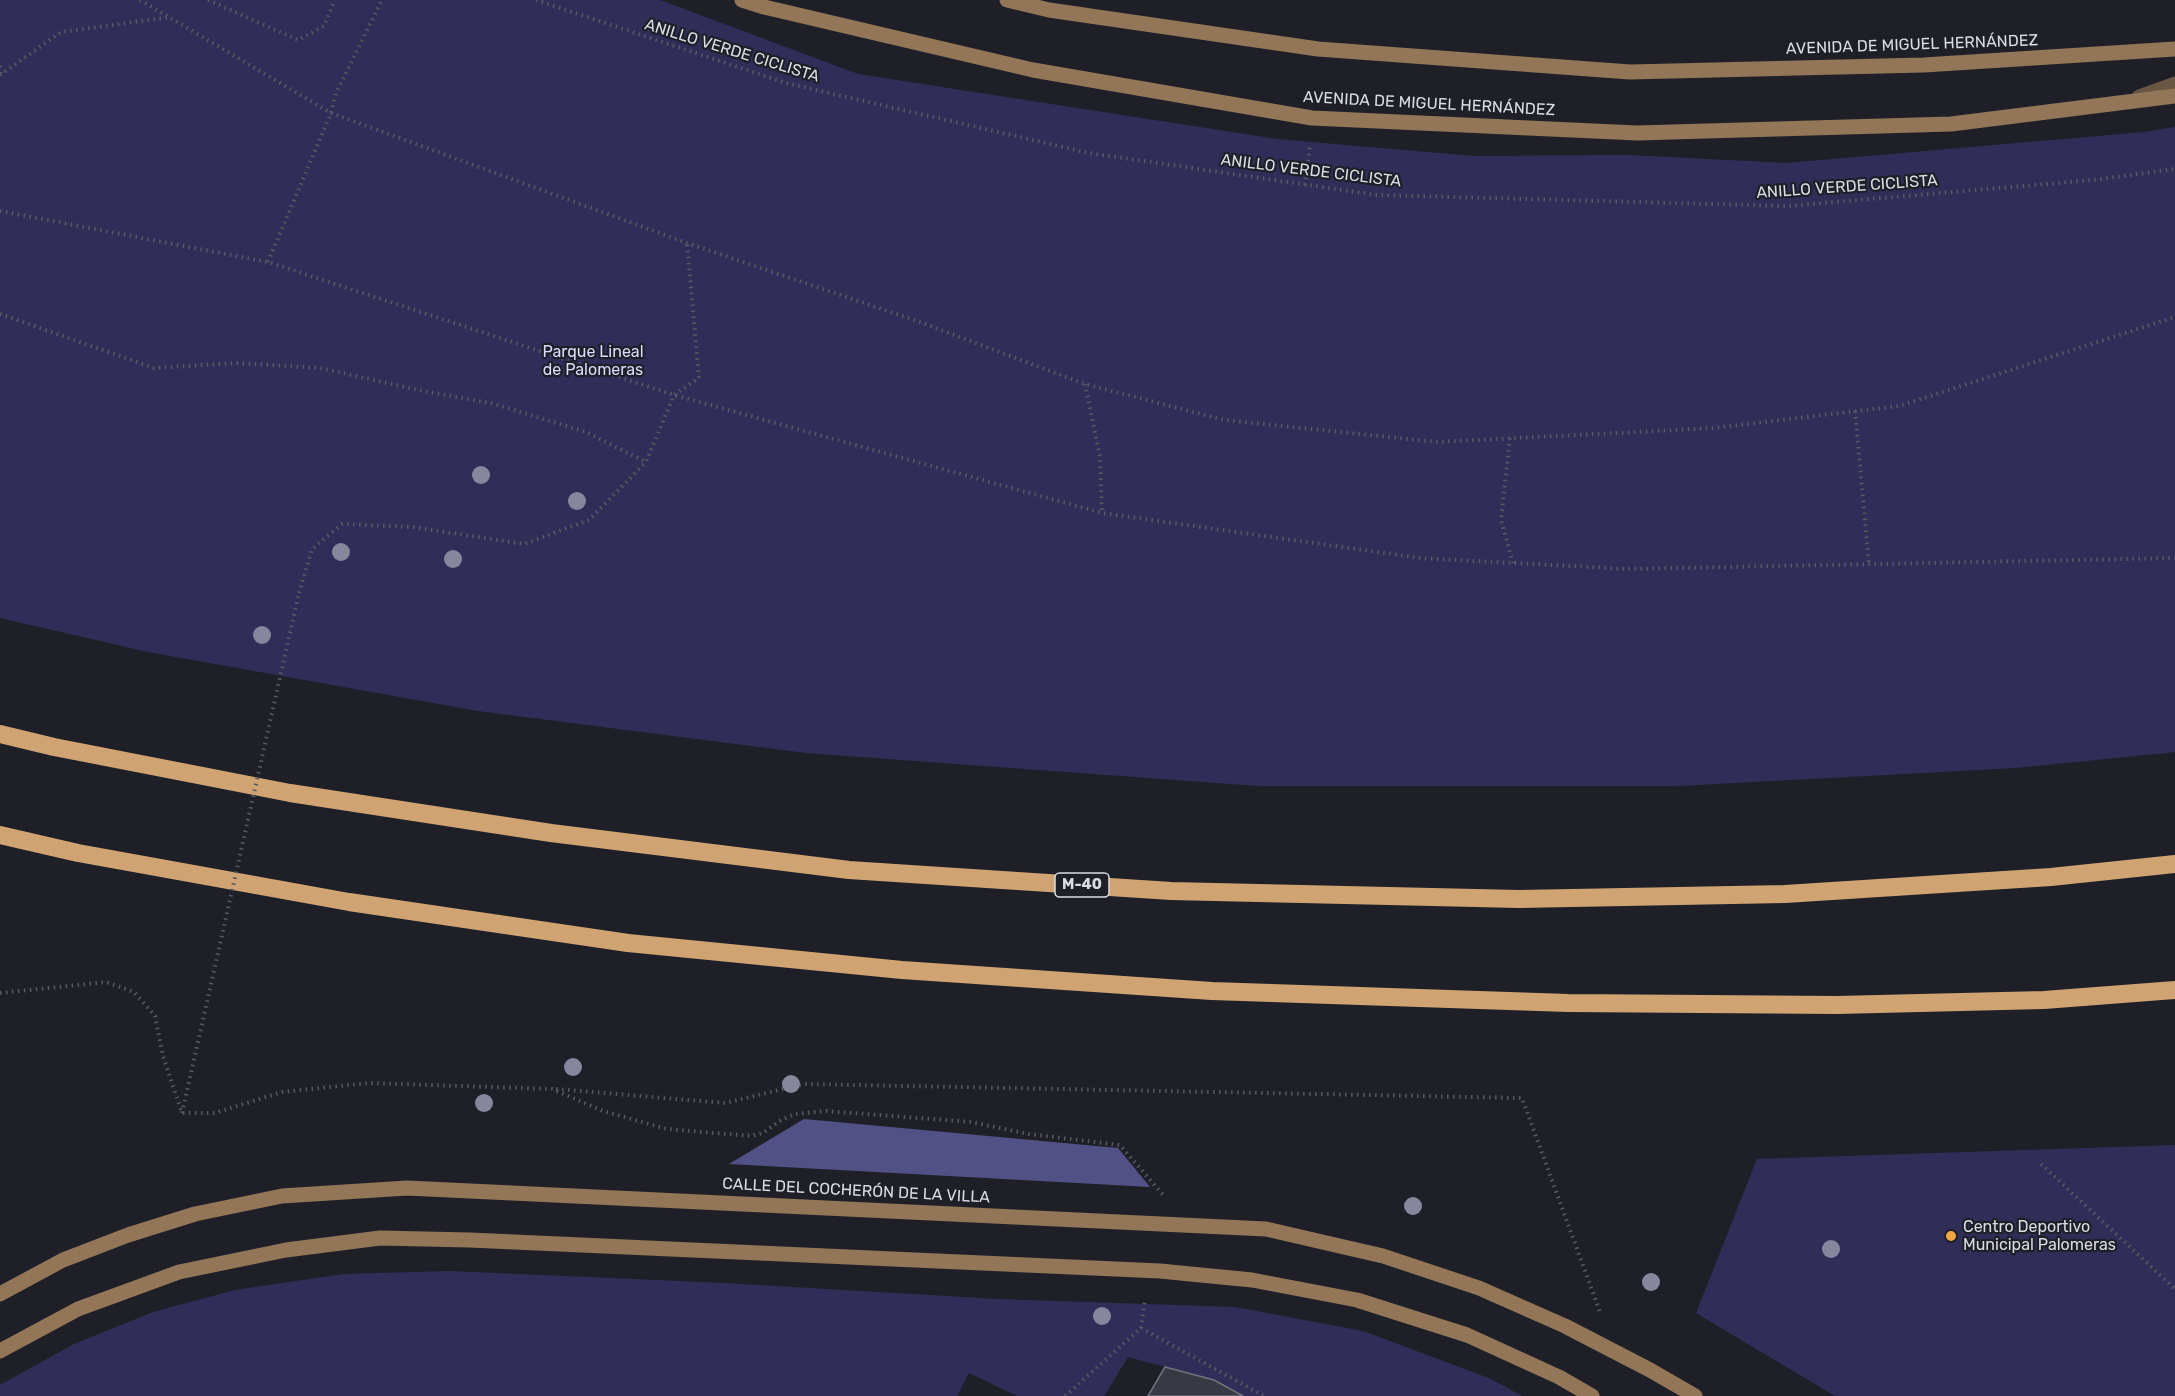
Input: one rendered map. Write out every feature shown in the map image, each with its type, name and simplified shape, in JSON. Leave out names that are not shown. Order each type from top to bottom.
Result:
[{"type":"highway","name":"M-40","points":[[0,734],[54,747],[290,793],[551,834],[849,870],[1171,891],[1519,899],[1785,894],[2051,877],[2175,864]]},
{"type":"highway","points":[[0,835],[78,853],[349,903],[628,943],[914,971],[1212,991],[1568,1003],[1837,1005],[2044,1000],[2175,990]]},
{"type":"street","name":"AVENIDA DE MIGUEL HERNÁNDEZ","points":[[742,0],[1033,70],[1312,118],[1637,133],[1951,124],[2175,96]]},
{"type":"street","name":"AVENIDA DE MIGUEL HERNÁNDEZ","points":[[1007,0],[1049,10],[1318,49],[1630,72],[1924,65],[2175,49]]},
{"type":"street","name":"AVENIDA DE MIGUEL HERNÁNDEZ","points":[[2125,102],[2175,84]]},
{"type":"street","name":"CALLE DEL COCHERÓN DE LA VILLA","points":[[0,1294],[63,1260],[129,1235],[195,1214],[282,1197],[407,1188],[1266,1229],[1383,1256],[1479,1288],[1565,1326],[1695,1396]]},
{"type":"street","points":[[0,1351],[78,1309],[178,1272],[286,1250],[380,1238],[470,1240],[1160,1271],[1252,1281],[1357,1300],[1467,1335],[1559,1377],[1592,1396]]},
{"type":"path","points":[[140,0],[331,113],[687,243],[917,321],[1084,384],[1224,420],[1438,442],[1714,428],[1899,406],[2175,317]]},
{"type":"path","points":[[208,0],[298,40],[324,26],[335,0]]},
{"type":"path","points":[[268,262],[331,113],[336,93],[382,0]]},
{"type":"path","name":"ANILLO VERDE CICLISTA","points":[[536,0],[786,83],[1089,153],[1377,195],[1787,206],[2094,180],[2175,169]]},
{"type":"path","points":[[0,66],[1,74],[61,32],[170,17]]},
{"type":"path","points":[[1305,184],[1310,142]]},
{"type":"path","points":[[0,211],[268,262],[674,395],[1102,513],[1420,558],[1627,569],[2175,558]]},
{"type":"path","points":[[182,1113],[299,593],[312,549],[342,524],[413,528],[524,544],[589,520],[646,462],[674,395],[699,378],[687,243]]},
{"type":"path","points":[[0,314],[154,368],[236,363],[320,368],[423,392],[491,403],[586,432],[646,462]]},
{"type":"path","points":[[1084,384],[1100,457],[1102,513]]},
{"type":"path","points":[[1855,411],[1869,564]]},
{"type":"path","points":[[1510,438],[1501,520],[1513,563]]},
{"type":"path","points":[[0,993],[106,982],[134,992],[155,1016],[163,1056],[182,1113]]},
{"type":"path","points":[[182,1113],[215,1113],[282,1092],[369,1083],[552,1089],[725,1103],[804,1084],[1522,1098],[1600,1312]]},
{"type":"path","points":[[552,1089],[603,1111],[677,1130],[751,1136],[795,1114],[826,1111],[971,1122],[1029,1134],[1120,1145],[1164,1196]]},
{"type":"path","points":[[2041,1164],[2175,1289]]},
{"type":"path","points":[[1065,1396],[1141,1328],[1146,1295]]},
{"type":"path","points":[[1141,1328],[1264,1396]]},
{"type":"green space","name":"Parque Lineal de Palomeras","points":[[0,0],[660,0],[858,74],[1277,139],[1473,156],[1628,155],[1787,163],[2144,132],[2175,127],[2175,752],[2016,768],[1678,786],[1258,786],[806,753],[478,711],[148,652],[0,618]]},
{"type":"green space","name":"Centro Deportivo Municipal Palomeras","points":[[2175,1145],[2175,1396],[1835,1396],[1696,1313],[1757,1159]]},
{"type":"green space","points":[[450,1271],[724,1283],[997,1299],[1235,1307],[1363,1331],[1491,1379],[1522,1396],[1243,1396],[1214,1380],[1128,1357],[1104,1396],[1017,1396],[969,1373],[957,1396],[0,1396],[0,1385],[74,1344],[153,1312],[235,1290],[343,1274]]},
{"type":"shaded area","points":[[804,1119],[1118,1148],[1150,1187],[729,1164]]},
{"type":"building","points":[[1165,1367],[1214,1380],[1243,1396],[1148,1396]]},
{"type":"place","name":"Centro Deportivo Municipal Palomeras","points":[[1951,1236]]}]
